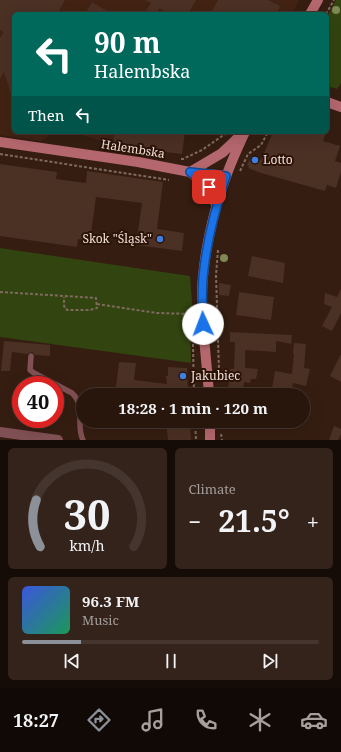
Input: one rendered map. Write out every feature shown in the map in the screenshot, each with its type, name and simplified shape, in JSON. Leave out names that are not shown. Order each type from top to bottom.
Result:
[{"type":"street","points":[[311,12],[318,0]]},
{"type":"street","points":[[329,103],[341,107]]},
{"type":"street","points":[[190,172],[222,153],[242,134]]},
{"type":"street","points":[[208,388],[203,324],[203,284],[207,249],[216,208],[226,176],[243,134]]},
{"type":"street","name":"Halembska","points":[[0,142],[138,162],[190,172],[226,176]]},
{"type":"street","name":"Halembska","points":[[190,172],[209,187],[214,194],[216,208]]},
{"type":"street","points":[[210,428],[210,440]]},
{"type":"street","points":[[0,432],[58,440]]},
{"type":"lane","points":[[31,356],[30,370],[77,397],[80,403],[81,433],[83,440]]},
{"type":"path","points":[[327,12],[334,0]]},
{"type":"path","points":[[176,158],[184,159],[202,150],[225,134]]},
{"type":"path","points":[[238,177],[248,154],[261,145],[267,134]]},
{"type":"path","points":[[0,154],[172,180]]},
{"type":"path","points":[[219,245],[216,271],[219,373]]},
{"type":"path","points":[[0,292],[96,298],[97,308],[90,310],[68,310],[65,309],[64,297]]},
{"type":"path","points":[[97,304],[157,313],[193,314]]},
{"type":"path","points":[[195,428],[196,440]]},
{"type":"shaded area","points":[[0,0],[299,0],[292,12],[12,12],[12,134],[51,134],[41,141],[0,135]]},
{"type":"shaded area","points":[[73,134],[185,134],[182,154],[113,145],[83,135]]},
{"type":"green space","points":[[336,0],[341,0],[341,83],[337,89],[329,87],[329,13]]},
{"type":"green space","points":[[0,248],[190,276],[193,314],[190,320],[191,363],[0,337]]},
{"type":"building","points":[[0,0],[65,0],[58,12],[12,12],[12,97],[4,72],[0,79],[0,38],[4,32],[0,30]]},
{"type":"building","points":[[145,0],[196,0],[189,12],[167,12],[159,8],[157,12],[145,12],[151,3]]},
{"type":"building","points":[[218,0],[268,0],[280,6],[277,12],[211,12]]},
{"type":"building","points":[[92,2],[109,12],[86,12]]},
{"type":"building","points":[[115,134],[185,134],[182,154],[113,145]]},
{"type":"building","points":[[272,134],[325,134],[323,141],[340,146],[335,161],[341,163],[341,172],[336,188],[327,185],[325,191],[248,168],[249,166],[247,165],[251,156],[261,160]]},
{"type":"building","points":[[0,164],[57,172],[56,179],[86,183],[87,171],[163,182],[157,229],[184,233],[182,251],[136,245],[142,203],[96,197],[90,241],[78,239],[77,247],[0,236]]},
{"type":"building","points":[[252,256],[285,263],[283,283],[248,276]]},
{"type":"building","points":[[219,283],[231,285],[229,296],[219,295]]},
{"type":"building","points":[[341,289],[341,313],[332,331],[322,326],[332,307],[324,304],[325,293],[337,297]]},
{"type":"building","points":[[239,292],[274,297],[271,320],[236,315]]},
{"type":"building","points":[[230,332],[292,335],[291,344],[276,341],[276,352],[245,350],[245,368],[258,369],[256,379],[251,379],[250,383],[244,382],[243,388],[228,388],[230,369],[234,369],[235,342],[230,342]]},
{"type":"building","points":[[4,341],[50,345],[50,356],[35,355],[32,352],[27,354],[12,352],[10,371],[1,371]]},
{"type":"building","points":[[294,343],[306,344],[304,368],[310,369],[306,386],[293,383],[292,388],[272,388],[275,371],[292,374]]},
{"type":"building","points":[[341,354],[341,382],[330,376]]},
{"type":"building","points":[[119,362],[136,363],[134,380],[167,384],[166,376],[168,376],[168,367],[187,368],[188,388],[116,388]]},
{"type":"building","points":[[334,426],[341,429],[341,434],[338,440],[329,440]]},
{"type":"building","points":[[167,428],[190,428],[191,440],[168,440]]},
{"type":"place","name":"Lotto","points":[[255,160]]},
{"type":"place","name":"Skok \"Śląsk\"","points":[[160,239]]},
{"type":"place","name":"Jakubiec","points":[[183,376]]},
{"type":"route","points":[[203,324],[203,278],[207,249],[220,192],[226,176],[190,172],[209,187]]}]
